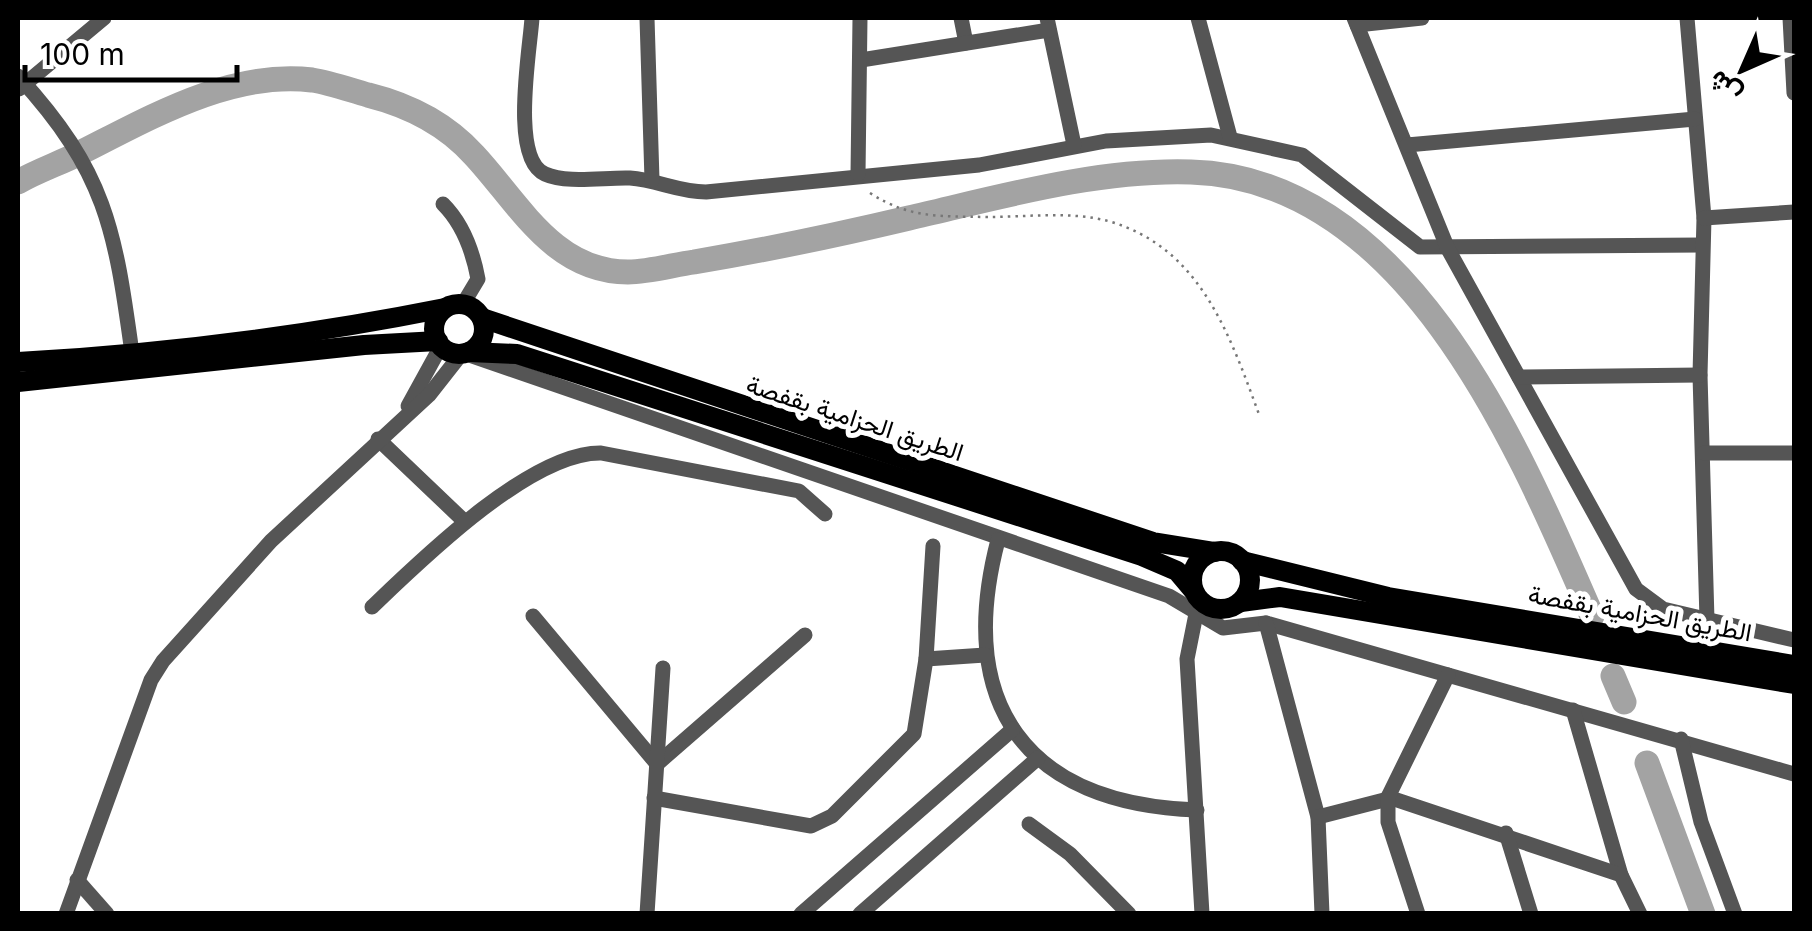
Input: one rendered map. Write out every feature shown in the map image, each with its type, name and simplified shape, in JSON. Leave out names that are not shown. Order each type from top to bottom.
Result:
[{"type":"main road","points":[[18,362],[132,353],[358,325],[454,306]]},
{"type":"main road","points":[[454,306],[435,323],[455,349],[482,338],[482,318]]},
{"type":"main road","name":"الطريق الحزامية بقفصة","points":[[454,306],[1153,542],[1216,552]]},
{"type":"main road","name":"الطريق الحزامية بقفصة","points":[[18,382],[364,344],[518,354],[1142,556],[1177,571],[1202,607]]},
{"type":"main road","points":[[1216,552],[1232,554],[1242,561],[1250,580],[1240,602],[1202,607],[1196,566],[1216,552]]},
{"type":"main road","name":"الطريق الحزامية بقفصة","points":[[1242,561],[1388,597],[1794,665]]},
{"type":"main road","name":"الطريق الحزامية بقفصة","points":[[1240,602],[1280,596],[1794,684]]},
{"type":"street","points":[[104,18],[20,84],[78,154],[104,202],[116,244],[132,353]]},
{"type":"street","points":[[532,18],[524,131],[537,169],[551,176],[652,180],[684,192],[706,192],[979,164],[1074,145],[1148,138],[1230,137],[1302,155],[1410,242],[1448,249],[1702,245]]},
{"type":"street","points":[[646,18],[652,180]]},
{"type":"street","points":[[858,174],[860,18]]},
{"type":"street","points":[[961,18],[966,43]]},
{"type":"street","points":[[1198,18],[1230,137]]},
{"type":"street","points":[[1422,18],[1356,21],[1448,249],[1636,589],[1663,609],[1794,640]]},
{"type":"street","points":[[1687,18],[1704,218],[1700,375],[1706,620]]},
{"type":"street","points":[[1790,18],[1794,93]]},
{"type":"street","points":[[861,60],[966,43],[1048,24],[1074,145]]},
{"type":"street","points":[[1407,145],[1695,119]]},
{"type":"street","points":[[444,204],[462,229],[478,279],[454,306]]},
{"type":"street","points":[[1704,218],[1794,212]]},
{"type":"street","points":[[66,914],[151,680],[163,660],[270,541],[397,421],[434,367],[455,349],[494,366],[1202,607],[1224,628],[1266,624],[1794,774]]},
{"type":"street","points":[[1518,377],[1700,375]]},
{"type":"street","points":[[378,439],[463,520]]},
{"type":"street","points":[[372,607],[463,520],[577,453],[799,492],[825,514]]},
{"type":"street","points":[[1704,453],[1794,453]]},
{"type":"street","points":[[998,540],[985,590],[984,655],[1012,729],[1038,758],[1068,780],[1110,799],[1148,808],[1197,810]]},
{"type":"street","points":[[654,798],[810,826],[822,823],[910,741],[926,660],[932,546]]},
{"type":"street","points":[[1202,607],[1186,659],[1202,914]]},
{"type":"street","points":[[533,616],[656,764]]},
{"type":"street","points":[[1266,624],[1318,817],[1322,914]]},
{"type":"street","points":[[656,764],[805,635]]},
{"type":"street","points":[[926,660],[984,655]]},
{"type":"street","points":[[647,914],[663,668]]},
{"type":"street","points":[[1418,914],[1388,822],[1388,798],[1448,675]]},
{"type":"street","points":[[1572,710],[1621,875],[1640,914]]},
{"type":"street","points":[[801,914],[1012,729]]},
{"type":"street","points":[[1681,740],[1701,822],[1735,914]]},
{"type":"street","points":[[860,914],[1038,758]]},
{"type":"street","points":[[1318,817],[1388,798],[1506,833],[1621,875]]},
{"type":"street","points":[[1029,824],[1070,854],[1129,914]]},
{"type":"street","points":[[1506,833],[1531,914]]},
{"type":"street","points":[[77,880],[107,914]]},
{"type":"path","points":[[858,174],[869,192],[918,216],[1106,220],[1148,236],[1180,262],[1206,292],[1231,338],[1260,417]]},
{"type":"waterway","points":[[18,182],[190,100],[251,82],[281,79],[333,85],[398,104],[426,117],[463,144],[522,213],[558,247],[602,269],[628,272],[801,242],[1014,193],[1120,175],[1191,172],[1267,186],[1335,220],[1394,271],[1445,333],[1490,403],[1529,477],[1592,616]]},
{"type":"waterway","points":[[1613,676],[1624,702]]},
{"type":"waterway","points":[[1647,763],[1703,914]]}]
